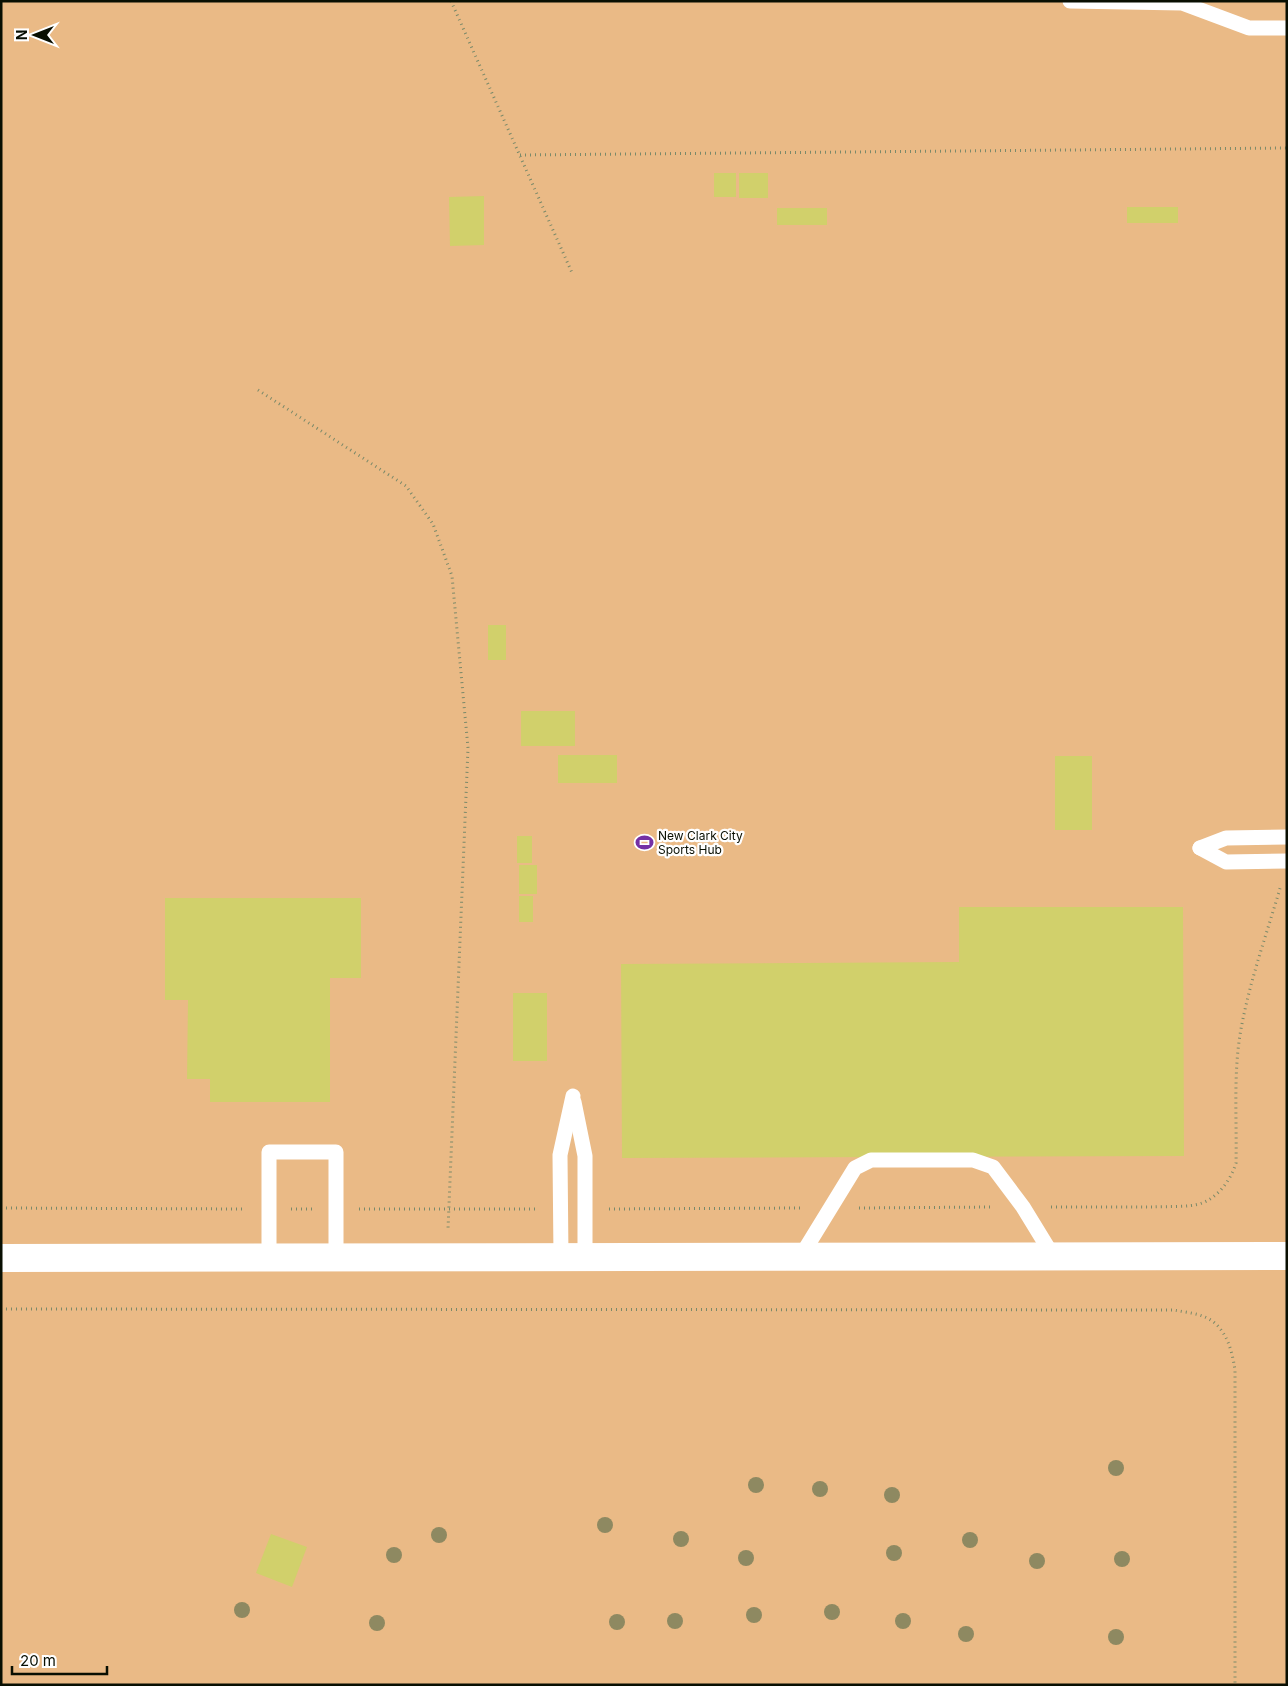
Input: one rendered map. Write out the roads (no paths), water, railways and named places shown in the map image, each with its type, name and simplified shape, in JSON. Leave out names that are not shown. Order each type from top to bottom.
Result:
[{"type":"street","points":[[1,1258],[1287,1256]]},
{"type":"lane","points":[[1070,1],[1182,3],[1249,28],[1287,28]]},
{"type":"lane","points":[[1287,837],[1226,838],[1200,848],[1226,862],[1287,861]]},
{"type":"lane","points":[[573,1096],[585,1156],[585,1209],[573,1256],[560,1209],[560,1155],[573,1096]]},
{"type":"lane","points":[[269,1257],[269,1152],[336,1152],[336,1257]]},
{"type":"lane","points":[[801,1256],[855,1168],[871,1160],[972,1160],[993,1167],[1023,1207],[1053,1256]]},
{"type":"place","name":"New Clark City Sports Hub","points":[[644,843]]}]
